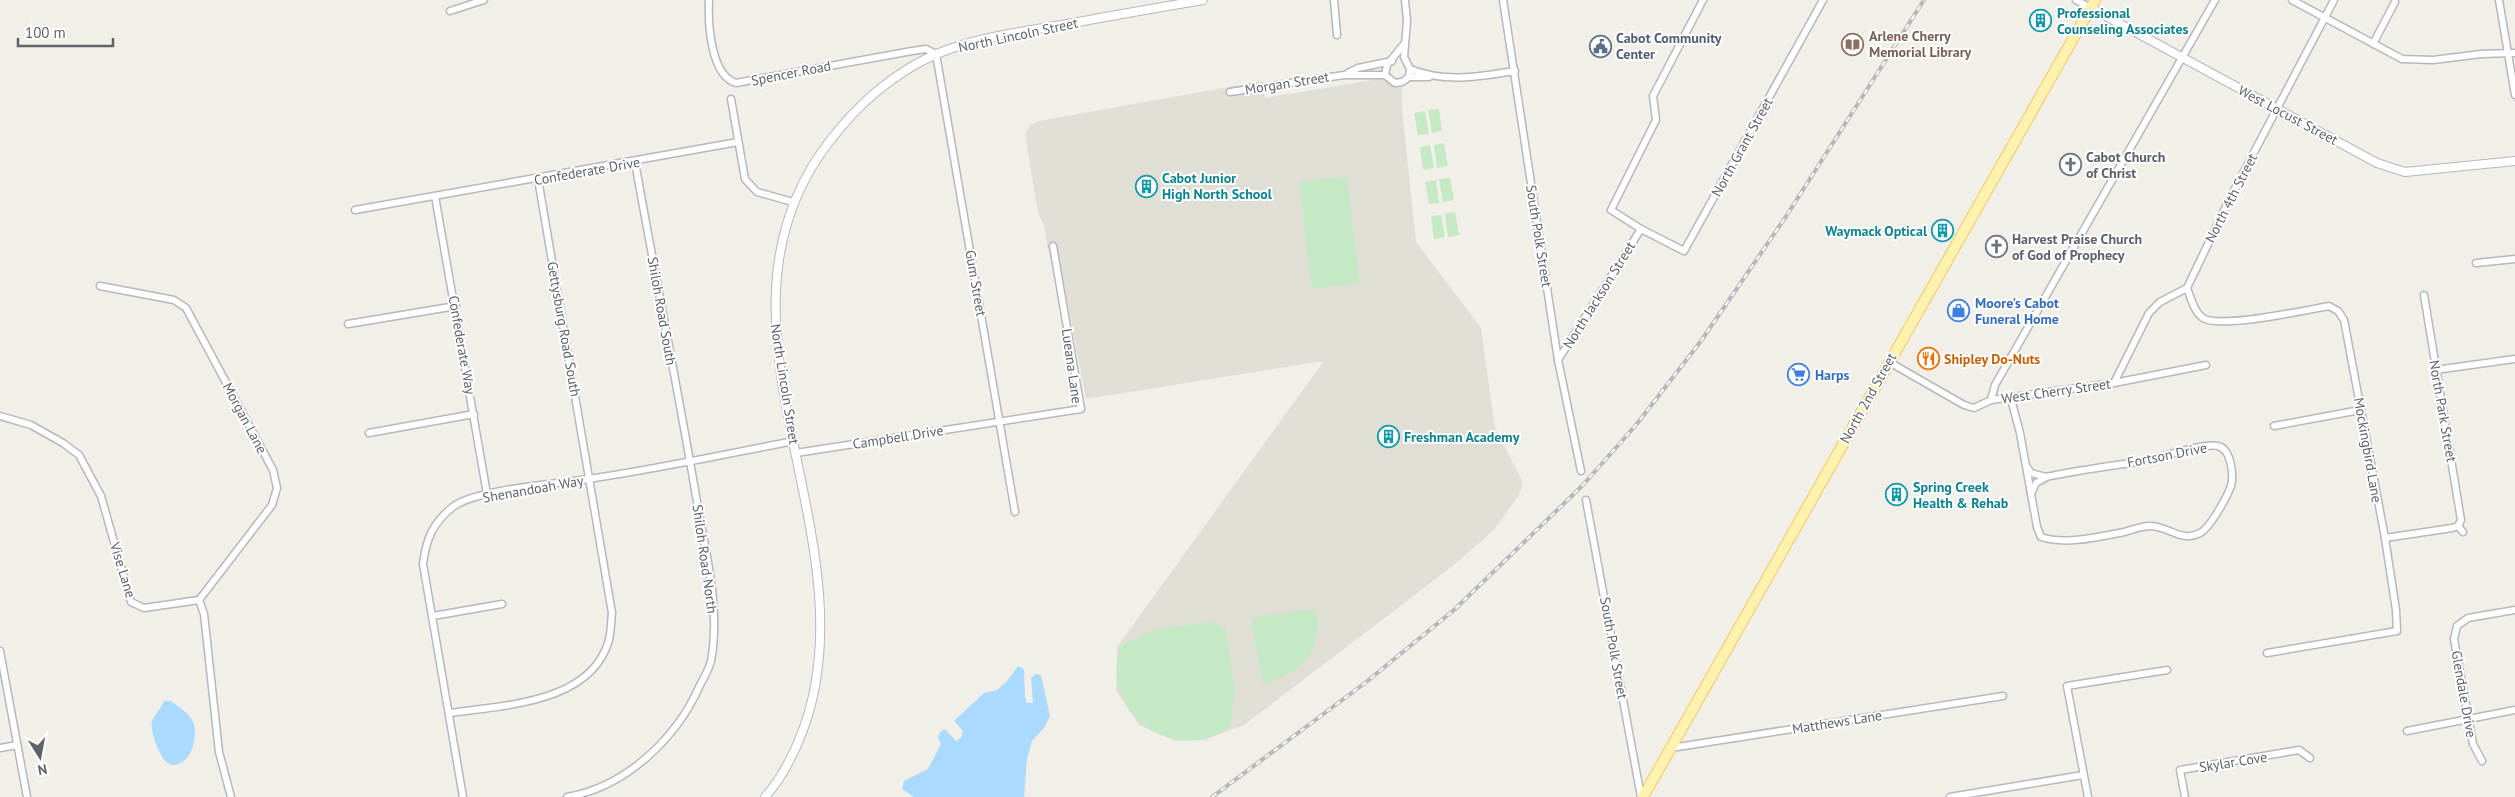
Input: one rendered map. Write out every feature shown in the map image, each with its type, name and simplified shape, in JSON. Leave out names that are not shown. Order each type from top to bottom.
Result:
[{"type":"main road","name":"North 2nd Street","points":[[1642,797],[2093,4]]},
{"type":"street","points":[[450,10],[484,0]]},
{"type":"street","name":"Spencer Road","points":[[709,0],[708,20],[717,59],[721,70],[731,81],[736,83],[912,51],[926,49],[936,54]]},
{"type":"street","name":"North Lincoln Street","points":[[765,797],[785,768],[808,717],[821,645],[820,596],[775,335],[774,288],[781,242],[793,202],[823,149],[854,112],[883,86],[936,54],[967,43],[1000,35],[1203,0]]},
{"type":"street","points":[[1334,0],[1337,35]]},
{"type":"street","points":[[1405,0],[1407,21],[1404,60],[1410,69],[1409,76]]},
{"type":"street","name":"South Polk Street","points":[[1503,0],[1558,360],[1581,471]]},
{"type":"street","name":"North Jackson Street","points":[[1558,360],[1641,229],[1611,210],[1656,120],[1653,96],[1703,0]]},
{"type":"street","name":"North Grant Street","points":[[1641,229],[1684,251],[1823,0]]},
{"type":"street","name":"West Locust Street","points":[[2076,0],[2093,4],[2183,60],[2377,163],[2405,172],[2515,161]]},
{"type":"street","points":[[1991,400],[1995,385],[2183,60],[2215,0]]},
{"type":"street","points":[[2292,0],[2402,59],[2434,60],[2511,53]]},
{"type":"street","name":"North 4th Street","points":[[2187,288],[2230,198],[2334,0]]},
{"type":"street","points":[[2499,0],[2511,53],[2515,95]]},
{"type":"street","points":[[2373,44],[2395,2]]},
{"type":"street","points":[[1385,75],[1387,65],[1404,44]]},
{"type":"street","name":"Gum Street","points":[[936,54],[1015,512]]},
{"type":"street","name":"Morgan Street","points":[[1344,75],[1358,68],[1392,60],[1404,60]]},
{"type":"street","name":"Morgan Street","points":[[1410,69],[1430,76]]},
{"type":"street","name":"Morgan Street","points":[[1230,92],[1344,75],[1385,75],[1395,83],[1402,82],[1409,76],[1461,79],[1515,71]]},
{"type":"street","points":[[731,99],[746,179],[750,186],[757,192],[793,202]]},
{"type":"street","name":"Confederate Drive","points":[[355,210],[635,162],[738,142]]},
{"type":"street","name":"Shiloh Road South","points":[[635,162],[690,460]]},
{"type":"street","name":"Gettysburg Road South","points":[[450,713],[543,698],[569,687],[592,670],[609,640],[612,612],[538,179]]},
{"type":"street","name":"Confederate Way","points":[[435,196],[456,306],[487,494]]},
{"type":"street","name":"Lueana Lane","points":[[1000,421],[1081,409],[1053,246]]},
{"type":"street","points":[[2476,262],[2515,259]]},
{"type":"street","name":"Morgan Lane","points":[[100,286],[174,300],[186,308],[273,470],[276,488],[272,505],[199,600]]},
{"type":"street","points":[[2114,383],[2149,313],[2160,302],[2187,288]]},
{"type":"street","name":"Mockingbird Lane","points":[[2187,288],[2199,313],[2204,318],[2216,322],[2329,306],[2338,311],[2344,320],[2385,538],[2396,610],[2397,631],[2267,653]]},
{"type":"street","name":"North Park Street","points":[[2424,294],[2461,520],[2458,526]]},
{"type":"street","points":[[348,324],[456,306]]},
{"type":"street","points":[[2435,370],[2515,359]]},
{"type":"street","name":"West Cherry Street","points":[[1889,362],[1964,405],[1974,408],[1991,400],[2011,399],[2114,383],[2206,366]]},
{"type":"street","name":"Fortson Drive","points":[[2011,399],[2027,467],[2036,527],[2041,537],[2050,540],[2096,537],[2149,526],[2161,528],[2180,537],[2190,537],[2202,532],[2212,522],[2231,485],[2232,473],[2226,451],[2219,446],[2208,446],[2144,461],[2046,477]]},
{"type":"street","points":[[2274,426],[2360,410]]},
{"type":"street","points":[[369,432],[474,414]]},
{"type":"street","name":"Vise Lane","points":[[0,416],[31,425],[63,443],[79,456],[101,496],[131,602],[144,608],[199,600]]},
{"type":"street","name":"Campbell Drive","points":[[796,452],[1000,421]]},
{"type":"street","name":"Shenandoah Way","points":[[463,797],[423,564],[426,540],[438,521],[455,506],[487,494],[590,479],[794,441]]},
{"type":"street","name":"Shiloh Road North","points":[[567,797],[607,784],[638,764],[669,737],[692,704],[711,662],[714,607],[690,460]]},
{"type":"street","points":[[2027,467],[2032,473],[2046,477]]},
{"type":"street","points":[[2031,494],[2036,483],[2046,477]]},
{"type":"street","name":"South Polk Street","points":[[1586,500],[1642,797]]},
{"type":"street","points":[[2385,538],[2458,526],[2463,532]]},
{"type":"street","points":[[199,600],[204,614],[219,752],[231,797]]},
{"type":"street","points":[[433,616],[502,604]]},
{"type":"street","name":"Glendale Drive","points":[[2482,761],[2473,744],[2454,639],[2457,626],[2468,618],[2515,610]]},
{"type":"street","points":[[0,655],[27,797]]},
{"type":"street","points":[[2088,797],[2067,686],[2167,670]]},
{"type":"street","name":"Matthews Lane","points":[[1671,748],[2004,696]]},
{"type":"street","points":[[2407,731],[2515,710]]},
{"type":"street","points":[[0,748],[18,745]]},
{"type":"street","name":"Skylar Cove","points":[[2186,797],[2180,770],[2298,750],[2310,758]]},
{"type":"street","points":[[1950,797],[2083,775]]},
{"type":"shaded area","points":[[1378,79],[1402,79],[1402,109],[1416,242],[1481,328],[1495,428],[1523,482],[1519,495],[1493,531],[1450,568],[1244,725],[1204,740],[1175,741],[1139,725],[1116,690],[1117,647],[1324,361],[1086,399],[1057,248],[1048,250],[1044,225],[1038,213],[1025,134],[1030,125],[1039,121],[1262,81],[1265,98]]},
{"type":"green space","points":[[1439,109],[1442,131],[1432,133],[1428,110]]},
{"type":"green space","points":[[1425,111],[1429,134],[1418,135],[1414,113]]},
{"type":"green space","points":[[1444,143],[1448,166],[1437,168],[1434,145]]},
{"type":"green space","points":[[1430,145],[1434,168],[1423,170],[1420,147]]},
{"type":"green space","points":[[1347,176],[1360,283],[1311,289],[1299,182]]},
{"type":"green space","points":[[1450,178],[1454,200],[1443,202],[1439,179]]},
{"type":"green space","points":[[1436,180],[1439,203],[1429,204],[1425,182]]},
{"type":"green space","points":[[1455,212],[1459,235],[1448,237],[1445,214]]},
{"type":"green space","points":[[1441,215],[1445,237],[1434,239],[1431,216]]},
{"type":"green space","points":[[1304,610],[1317,611],[1316,639],[1312,650],[1298,668],[1277,680],[1263,684],[1251,623],[1255,617]]},
{"type":"green space","points":[[1215,621],[1226,629],[1235,691],[1230,727],[1214,736],[1198,740],[1181,740],[1164,736],[1149,729],[1136,718],[1126,705],[1119,688],[1117,667],[1120,646],[1154,630]]},
{"type":"water","points":[[1018,666],[1024,669],[1027,703],[1033,703],[1031,678],[1036,674],[1041,675],[1050,716],[1044,728],[1032,741],[1027,759],[1024,797],[914,797],[902,789],[904,781],[928,769],[941,744],[938,738],[940,732],[945,729],[956,741],[961,738],[963,731],[954,721],[984,693],[997,690],[1008,680]]},
{"type":"water","points":[[164,701],[171,701],[184,710],[195,728],[194,742],[189,756],[179,764],[172,765],[164,759],[152,731],[152,721]]},
{"type":"railway","points":[[1212,797],[1365,683],[1454,610],[1583,485],[1636,425],[1701,341],[1785,218],[1924,0]]},
{"type":"place","name":"Professional Counseling Associates","points":[[2041,21]]},
{"type":"place","name":"Arlene Cherry Memorial Library","points":[[1853,44]]},
{"type":"place","name":"Cabot Community Center","points":[[1600,46]]},
{"type":"place","name":"Cabot Church of Christ","points":[[2070,165]]},
{"type":"place","name":"Cabot Junior High North School","points":[[1146,186]]},
{"type":"place","name":"Waymack Optical","points":[[1943,231]]},
{"type":"place","name":"Harvest Praise Church of God of Prophecy","points":[[1996,247]]},
{"type":"place","name":"Moore's Cabot Funeral Home","points":[[1959,311]]},
{"type":"place","name":"Shipley Do-Nuts","points":[[1928,359]]},
{"type":"place","name":"Harps","points":[[1799,375]]},
{"type":"place","name":"Freshman Academy","points":[[1388,437]]},
{"type":"place","name":"Spring Creek Health & Rehab","points":[[1897,495]]}]
